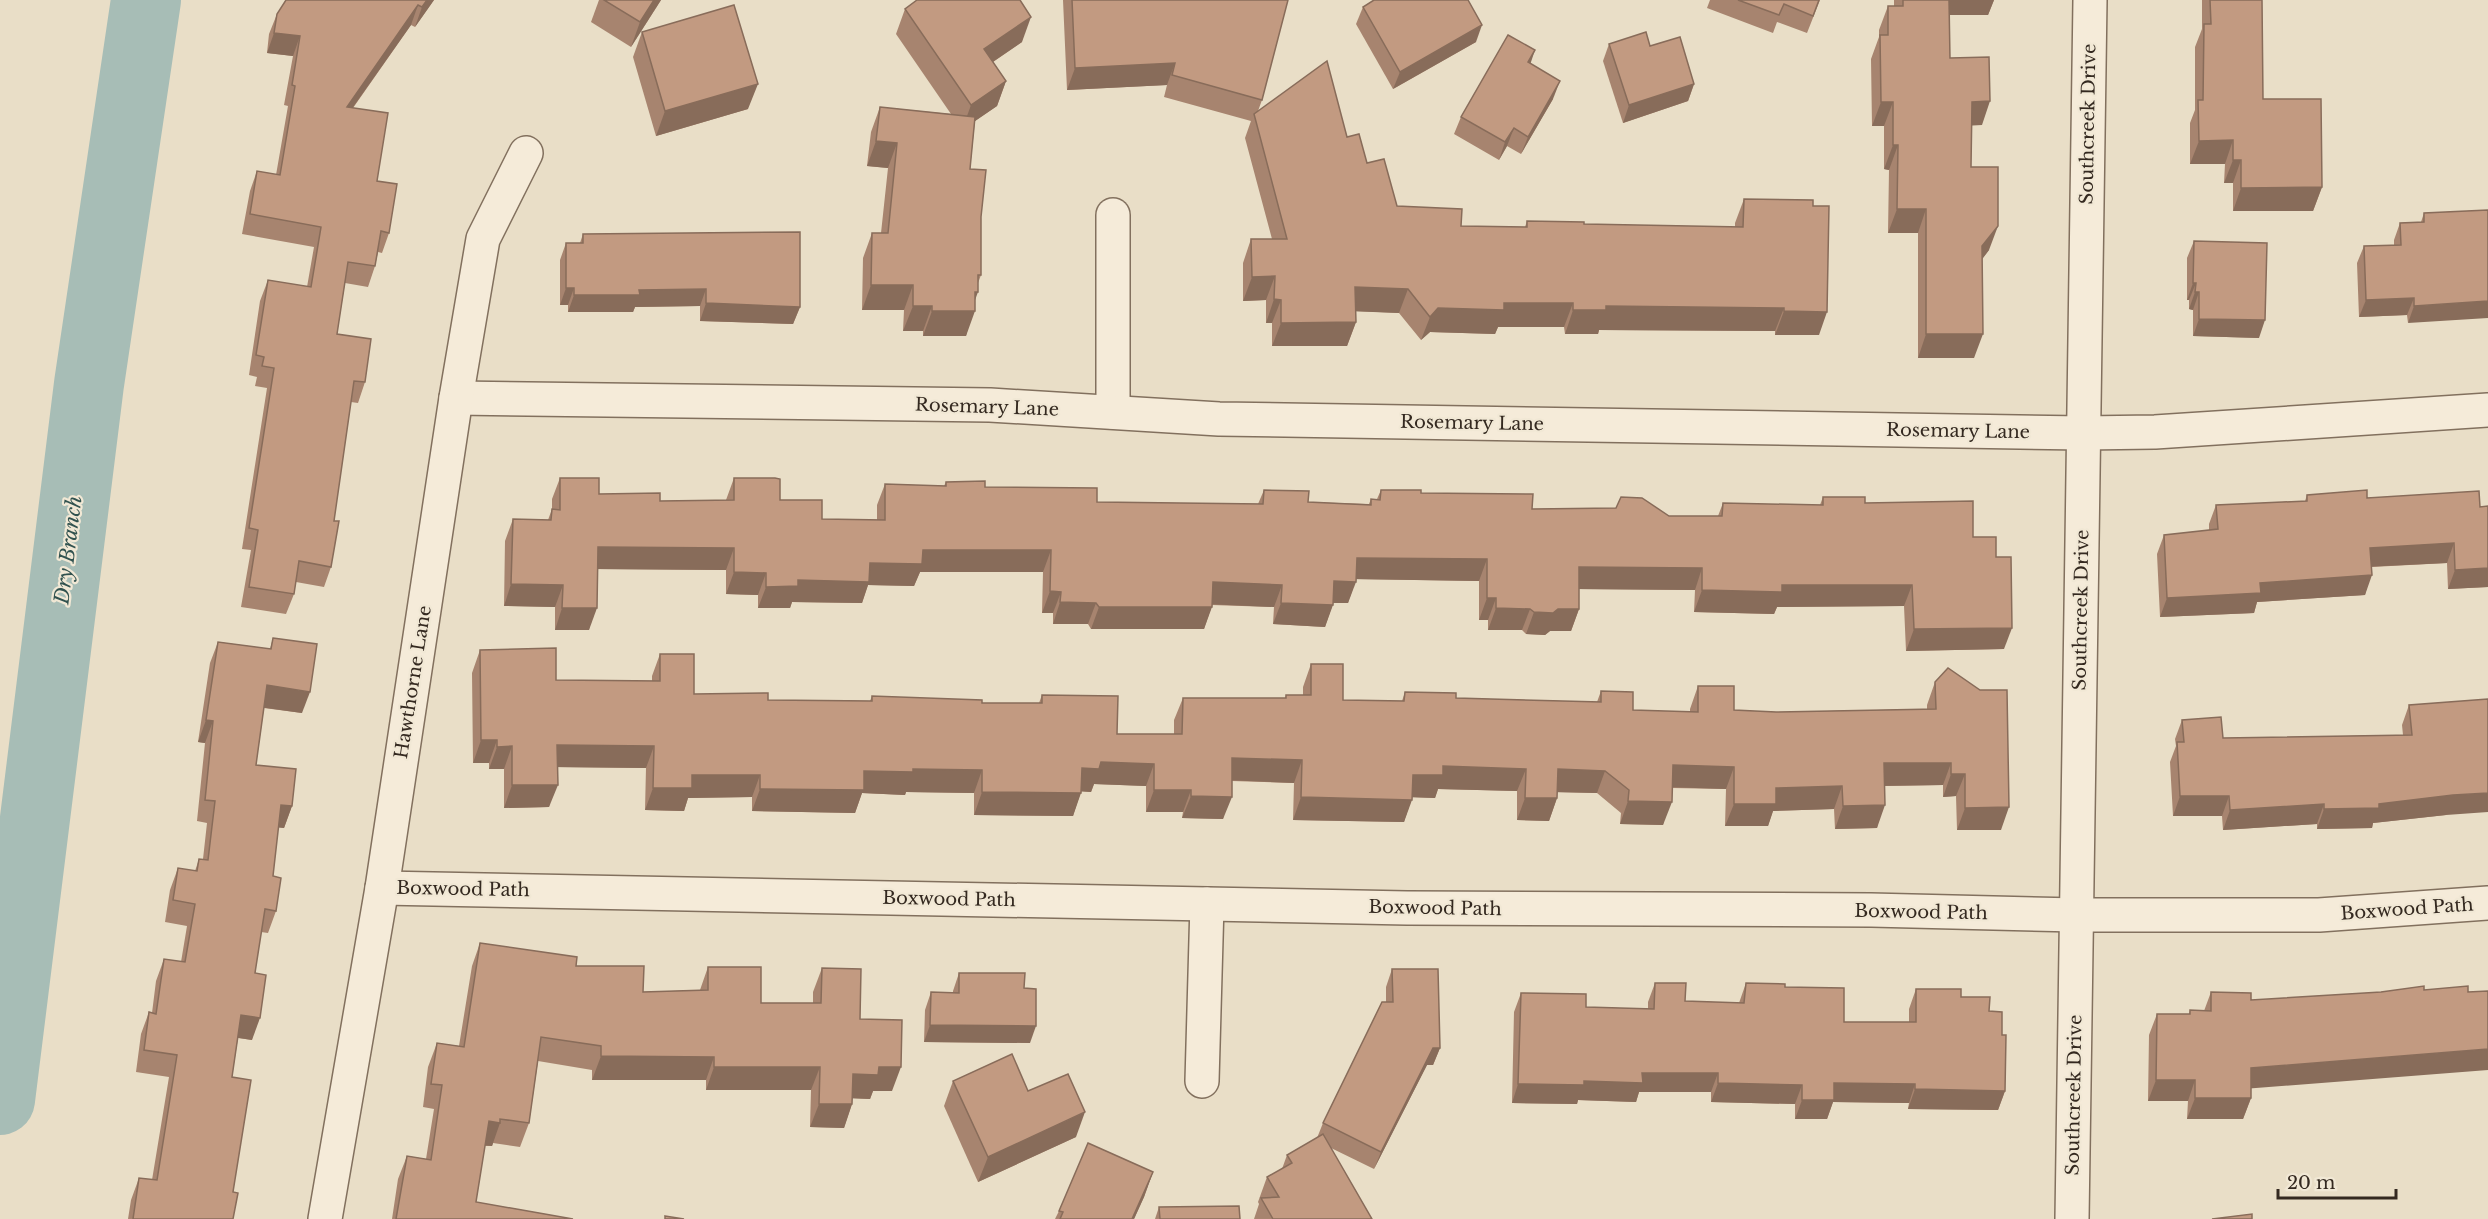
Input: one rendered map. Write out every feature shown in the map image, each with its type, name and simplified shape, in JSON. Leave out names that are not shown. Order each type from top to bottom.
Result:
[{"type":"street","name":"Southcreek Drive","points":[[2072,1219],[2090,0]]},
{"type":"street","name":"Hawthorne Lane","points":[[325,1219],[382,888],[456,398],[483,239],[526,153]]},
{"type":"street","points":[[1113,215],[1113,412]]},
{"type":"street","name":"Rosemary Lane","points":[[456,398],[990,405],[1219,419],[2084,433],[2166,431],[2488,410]]},
{"type":"street","name":"Boxwood Path","points":[[382,888],[1407,908],[1871,910],[2077,915],[2319,915],[2488,903]]},
{"type":"street","points":[[1202,1081],[1207,904]]},
{"type":"building","points":[[286,0],[427,0],[422,7],[418,5],[347,107],[388,113],[377,181],[397,184],[389,233],[381,231],[375,266],[348,262],[337,334],[371,339],[365,382],[354,381],[334,521],[339,521],[331,567],[299,561],[294,594],[249,587],[258,530],[249,528],[274,368],[262,366],[264,357],[256,355],[268,280],[311,287],[321,227],[250,214],[257,171],[280,175],[295,86],[292,85],[300,36],[274,33],[277,14]]},
{"type":"building","points":[[604,0],[654,0],[640,22]]},
{"type":"building","points":[[917,0],[1020,0],[1031,17],[984,49],[1006,81],[971,105],[905,9]]},
{"type":"building","points":[[1072,0],[1288,0],[1262,100],[1172,75],[1175,63],[1075,68]]},
{"type":"building","points":[[1374,0],[1468,0],[1482,25],[1400,72],[1363,7]]},
{"type":"building","points":[[1738,0],[1819,0],[1813,16],[1784,4],[1779,15]]},
{"type":"building","points":[[1903,0],[1949,0],[1950,58],[1989,57],[1990,101],[1972,102],[1971,167],[1998,167],[1998,226],[1982,246],[1983,334],[1926,334],[1926,209],[1897,209],[1898,145],[1893,145],[1893,102],[1881,102],[1880,35],[1888,35],[1888,6],[1903,6]]},
{"type":"building","points":[[2210,0],[2262,0],[2263,99],[2321,99],[2322,187],[2241,188],[2241,160],[2233,160],[2233,140],[2199,141],[2198,100],[2203,100],[2204,24],[2211,24]]},
{"type":"building","points":[[734,5],[758,84],[665,111],[642,32]]},
{"type":"building","points":[[1646,32],[1650,46],[1680,37],[1694,84],[1629,105],[1609,44]]},
{"type":"building","points":[[1508,35],[1535,50],[1528,62],[1560,81],[1528,137],[1514,128],[1505,142],[1461,117]]},
{"type":"building","points":[[1327,61],[1347,137],[1359,134],[1367,163],[1384,159],[1397,206],[1462,209],[1461,226],[1527,227],[1527,221],[1743,227],[1744,199],[1813,200],[1813,206],[1829,206],[1827,312],[1784,311],[1784,308],[1606,306],[1606,310],[1573,310],[1573,303],[1504,303],[1504,310],[1438,308],[1430,317],[1408,289],[1355,287],[1356,322],[1281,323],[1281,300],[1274,299],[1275,276],[1252,277],[1251,239],[1287,239],[1254,114]]},
{"type":"building","points":[[880,107],[975,117],[970,169],[986,170],[981,217],[981,275],[978,275],[978,292],[975,292],[975,311],[932,311],[932,306],[913,306],[913,285],[871,285],[872,233],[888,233],[897,143],[876,141]]},
{"type":"building","points":[[2488,210],[2488,301],[2414,306],[2414,298],[2366,300],[2364,246],[2401,245],[2400,223],[2424,222],[2424,213]]},
{"type":"building","points":[[800,232],[800,307],[706,303],[706,289],[639,290],[640,295],[574,295],[574,288],[566,288],[566,243],[583,243],[583,234]]},
{"type":"building","points":[[2194,241],[2267,243],[2265,320],[2199,319],[2199,292],[2195,292],[2196,283],[2193,283]]},
{"type":"building","points":[[560,478],[599,478],[599,494],[660,493],[660,501],[734,500],[734,478],[775,478],[780,479],[780,500],[822,500],[822,519],[885,520],[885,484],[946,486],[946,482],[985,481],[985,487],[1097,488],[1097,502],[1263,504],[1264,490],[1309,491],[1308,502],[1371,505],[1371,499],[1380,500],[1381,490],[1421,490],[1421,493],[1533,494],[1532,509],[1616,508],[1621,497],[1642,498],[1669,516],[1722,516],[1723,503],[1823,505],[1823,497],[1865,497],[1865,503],[1973,501],[1973,537],[1996,537],[1996,557],[2011,557],[2012,628],[1914,629],[1912,585],[1782,585],[1782,592],[1702,590],[1702,568],[1579,567],[1579,609],[1558,609],[1553,613],[1534,612],[1530,609],[1496,608],[1496,598],[1487,598],[1487,559],[1357,558],[1356,582],[1334,581],[1333,605],[1281,603],[1282,585],[1213,582],[1212,607],[1099,607],[1096,603],[1060,602],[1061,592],[1050,591],[1051,550],[923,550],[922,564],[870,563],[869,582],[798,580],[798,586],[766,587],[766,573],[734,572],[734,548],[598,547],[597,608],[562,608],[563,585],[511,584],[513,519],[551,520],[552,509],[560,510]]},
{"type":"building","points":[[2367,490],[2367,498],[2479,491],[2480,507],[2488,506],[2488,568],[2455,570],[2454,543],[2370,548],[2372,575],[2260,583],[2261,593],[2167,598],[2164,535],[2218,529],[2216,505],[2307,501],[2307,495]]},
{"type":"building","points":[[273,638],[317,644],[310,692],[267,685],[256,765],[296,769],[292,806],[281,805],[273,876],[281,878],[276,911],[265,909],[255,973],[266,975],[260,1018],[241,1015],[232,1077],[251,1080],[233,1192],[238,1193],[233,1219],[133,1219],[139,1178],[157,1180],[177,1055],[144,1050],[149,1012],[156,1014],[164,959],[185,962],[195,904],[173,900],[178,868],[197,871],[199,859],[208,860],[215,801],[205,800],[213,721],[206,720],[218,642],[271,649]]},
{"type":"building","points":[[556,648],[556,680],[660,681],[660,654],[694,654],[694,694],[768,693],[768,700],[872,701],[872,696],[982,700],[982,703],[1042,703],[1042,695],[1118,696],[1117,734],[1182,734],[1183,698],[1286,698],[1286,695],[1311,695],[1311,664],[1343,664],[1343,700],[1404,701],[1405,692],[1456,693],[1456,698],[1601,702],[1601,691],[1633,692],[1633,710],[1698,712],[1698,686],[1734,686],[1734,710],[1776,712],[1936,709],[1935,682],[1948,668],[1980,690],[2007,690],[2009,807],[1965,808],[1965,774],[1951,774],[1951,763],[1884,763],[1885,805],[1843,806],[1842,786],[1776,788],[1776,804],[1734,804],[1734,767],[1673,765],[1672,802],[1628,801],[1629,790],[1605,771],[1558,769],[1557,798],[1525,798],[1526,769],[1443,766],[1443,775],[1413,775],[1412,800],[1301,797],[1302,760],[1232,758],[1232,797],[1191,796],[1191,790],[1154,790],[1154,764],[1101,762],[1099,769],[1082,768],[1081,793],[982,792],[982,770],[913,769],[913,772],[864,771],[864,790],[760,789],[760,775],[692,775],[692,788],[653,788],[654,746],[557,745],[558,785],[512,785],[512,746],[497,747],[497,740],[481,740],[480,650]]},
{"type":"building","points":[[2488,699],[2488,793],[2379,804],[2379,808],[2324,809],[2324,804],[2230,810],[2229,796],[2180,796],[2177,742],[2184,742],[2182,720],[2221,717],[2223,738],[2412,735],[2409,705]]},
{"type":"building","points":[[480,943],[577,957],[576,966],[644,966],[643,992],[708,990],[708,967],[761,967],[761,1003],[821,1003],[822,968],[861,969],[860,1019],[902,1020],[901,1067],[879,1067],[878,1075],[853,1074],[852,1104],[819,1104],[820,1067],[714,1067],[714,1057],[601,1056],[601,1046],[541,1037],[529,1123],[500,1119],[500,1123],[489,1121],[476,1202],[573,1219],[396,1219],[407,1156],[431,1160],[442,1085],[431,1084],[437,1043],[464,1047]]},
{"type":"building","points":[[1392,969],[1438,969],[1440,1048],[1433,1048],[1381,1152],[1323,1123],[1382,1002],[1393,1002]]},
{"type":"building","points":[[959,973],[1025,973],[1024,988],[1036,989],[1036,1026],[930,1025],[931,992],[959,993]]},
{"type":"building","points":[[1655,983],[1686,983],[1685,1001],[1744,1003],[1746,983],[1785,984],[1785,987],[1844,988],[1844,1022],[1916,1022],[1916,989],[1961,989],[1961,997],[1990,997],[1989,1011],[2002,1012],[2002,1035],[2006,1035],[2005,1091],[1915,1089],[1915,1084],[1834,1083],[1834,1100],[1802,1100],[1802,1085],[1718,1083],[1718,1073],[1642,1073],[1643,1083],[1584,1081],[1584,1085],[1518,1084],[1521,993],[1586,994],[1586,1007],[1654,1009]]},
{"type":"building","points":[[2424,986],[2424,990],[2468,986],[2468,992],[2488,991],[2488,1049],[2251,1068],[2251,1098],[2195,1098],[2195,1080],[2156,1080],[2157,1014],[2190,1014],[2190,1010],[2211,1011],[2211,992],[2251,993],[2251,1000],[2381,992]]},
{"type":"building","points":[[1012,1054],[1028,1091],[1068,1074],[1085,1112],[988,1157],[953,1081]]},
{"type":"building","points":[[1323,1134],[1372,1219],[1273,1219],[1261,1198],[1279,1197],[1267,1177],[1292,1163],[1287,1155]]},
{"type":"building","points":[[1088,1143],[1153,1172],[1132,1219],[1060,1219],[1063,1212],[1059,1211]]},
{"type":"building","points":[[1239,1206],[1240,1219],[1160,1219],[1159,1207]]},
{"type":"building","points":[[2252,1214],[2252,1219],[2212,1219]]},
{"type":"building","points":[[665,1216],[684,1219],[665,1219]]},
{"type":"waterway","name":"Dry Branch","points":[[0,1100],[89,384],[146,0]]}]
